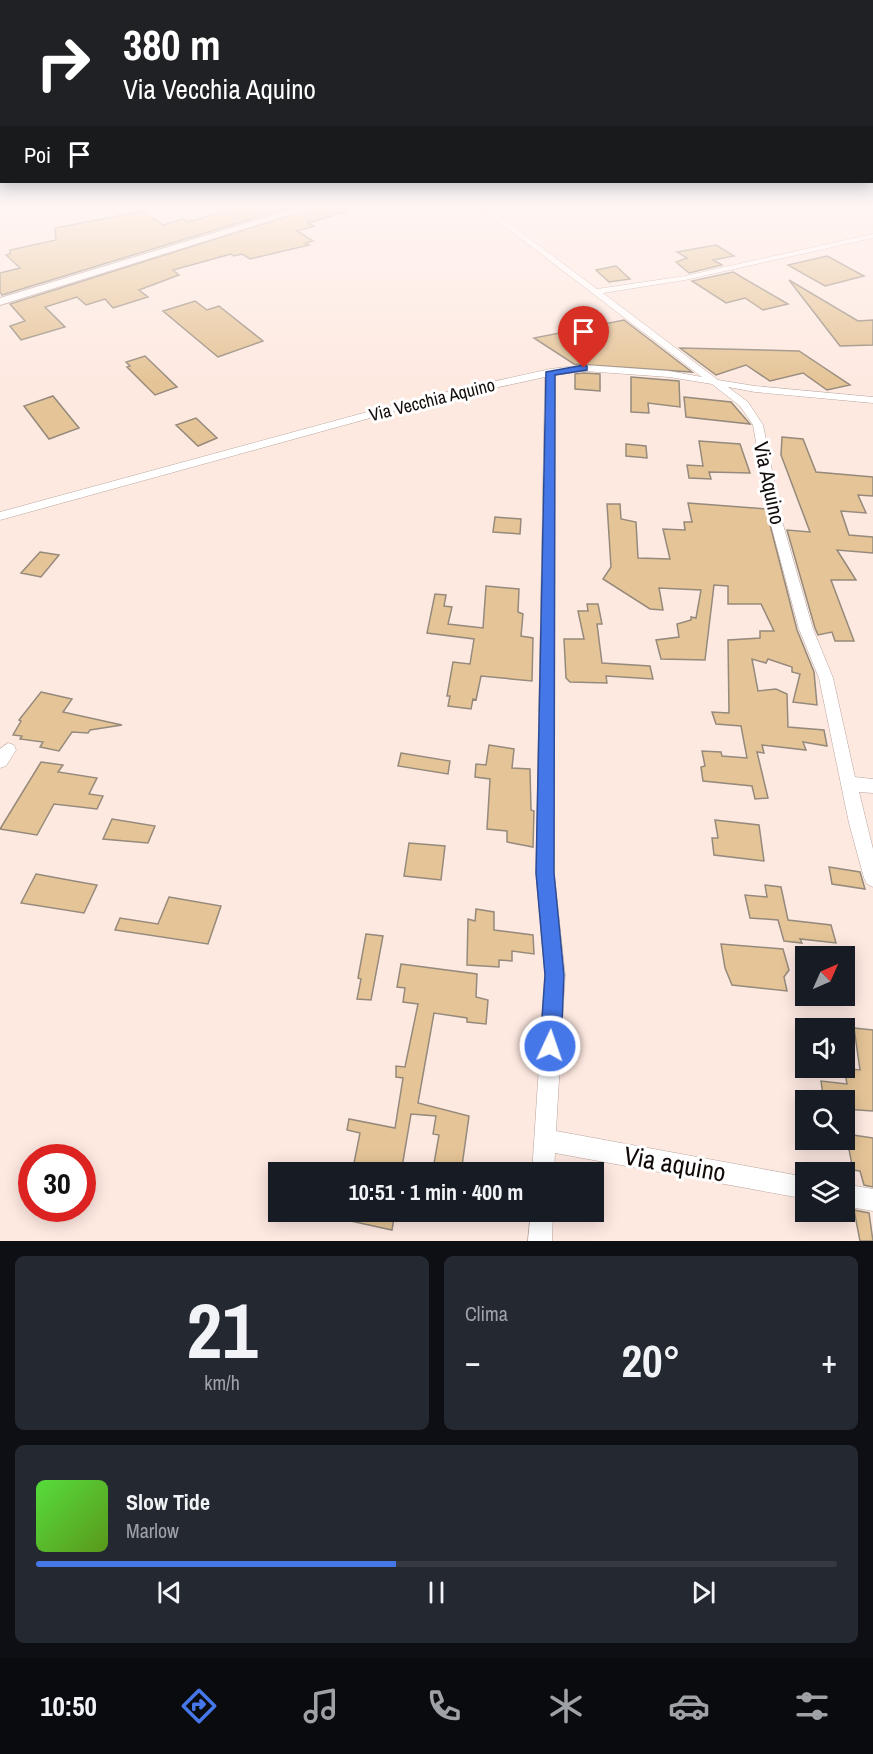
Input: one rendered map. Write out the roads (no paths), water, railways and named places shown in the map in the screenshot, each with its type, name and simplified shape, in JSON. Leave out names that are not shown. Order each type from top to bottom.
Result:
[{"type":"main road","points":[[0,302],[118,266]]},
{"type":"street","name":"Via Aquino","points":[[561,266],[744,404],[758,425],[776,521],[806,629],[826,678],[849,784],[873,878]]},
{"type":"street","points":[[596,292],[685,279],[742,266]]},
{"type":"street","name":"Via Vecchia Aquino","points":[[0,516],[419,401],[550,372],[584,368],[612,369],[669,374],[844,399],[873,400]]},
{"type":"street","points":[[544,1162],[555,975],[545,873],[550,372]]},
{"type":"street","points":[[849,784],[873,786]]},
{"type":"street","name":"Via aquino","points":[[545,1140],[795,1186]]},
{"type":"street","points":[[855,1197],[873,1200]]},
{"type":"street","points":[[540,1241],[541,1222]]}]
